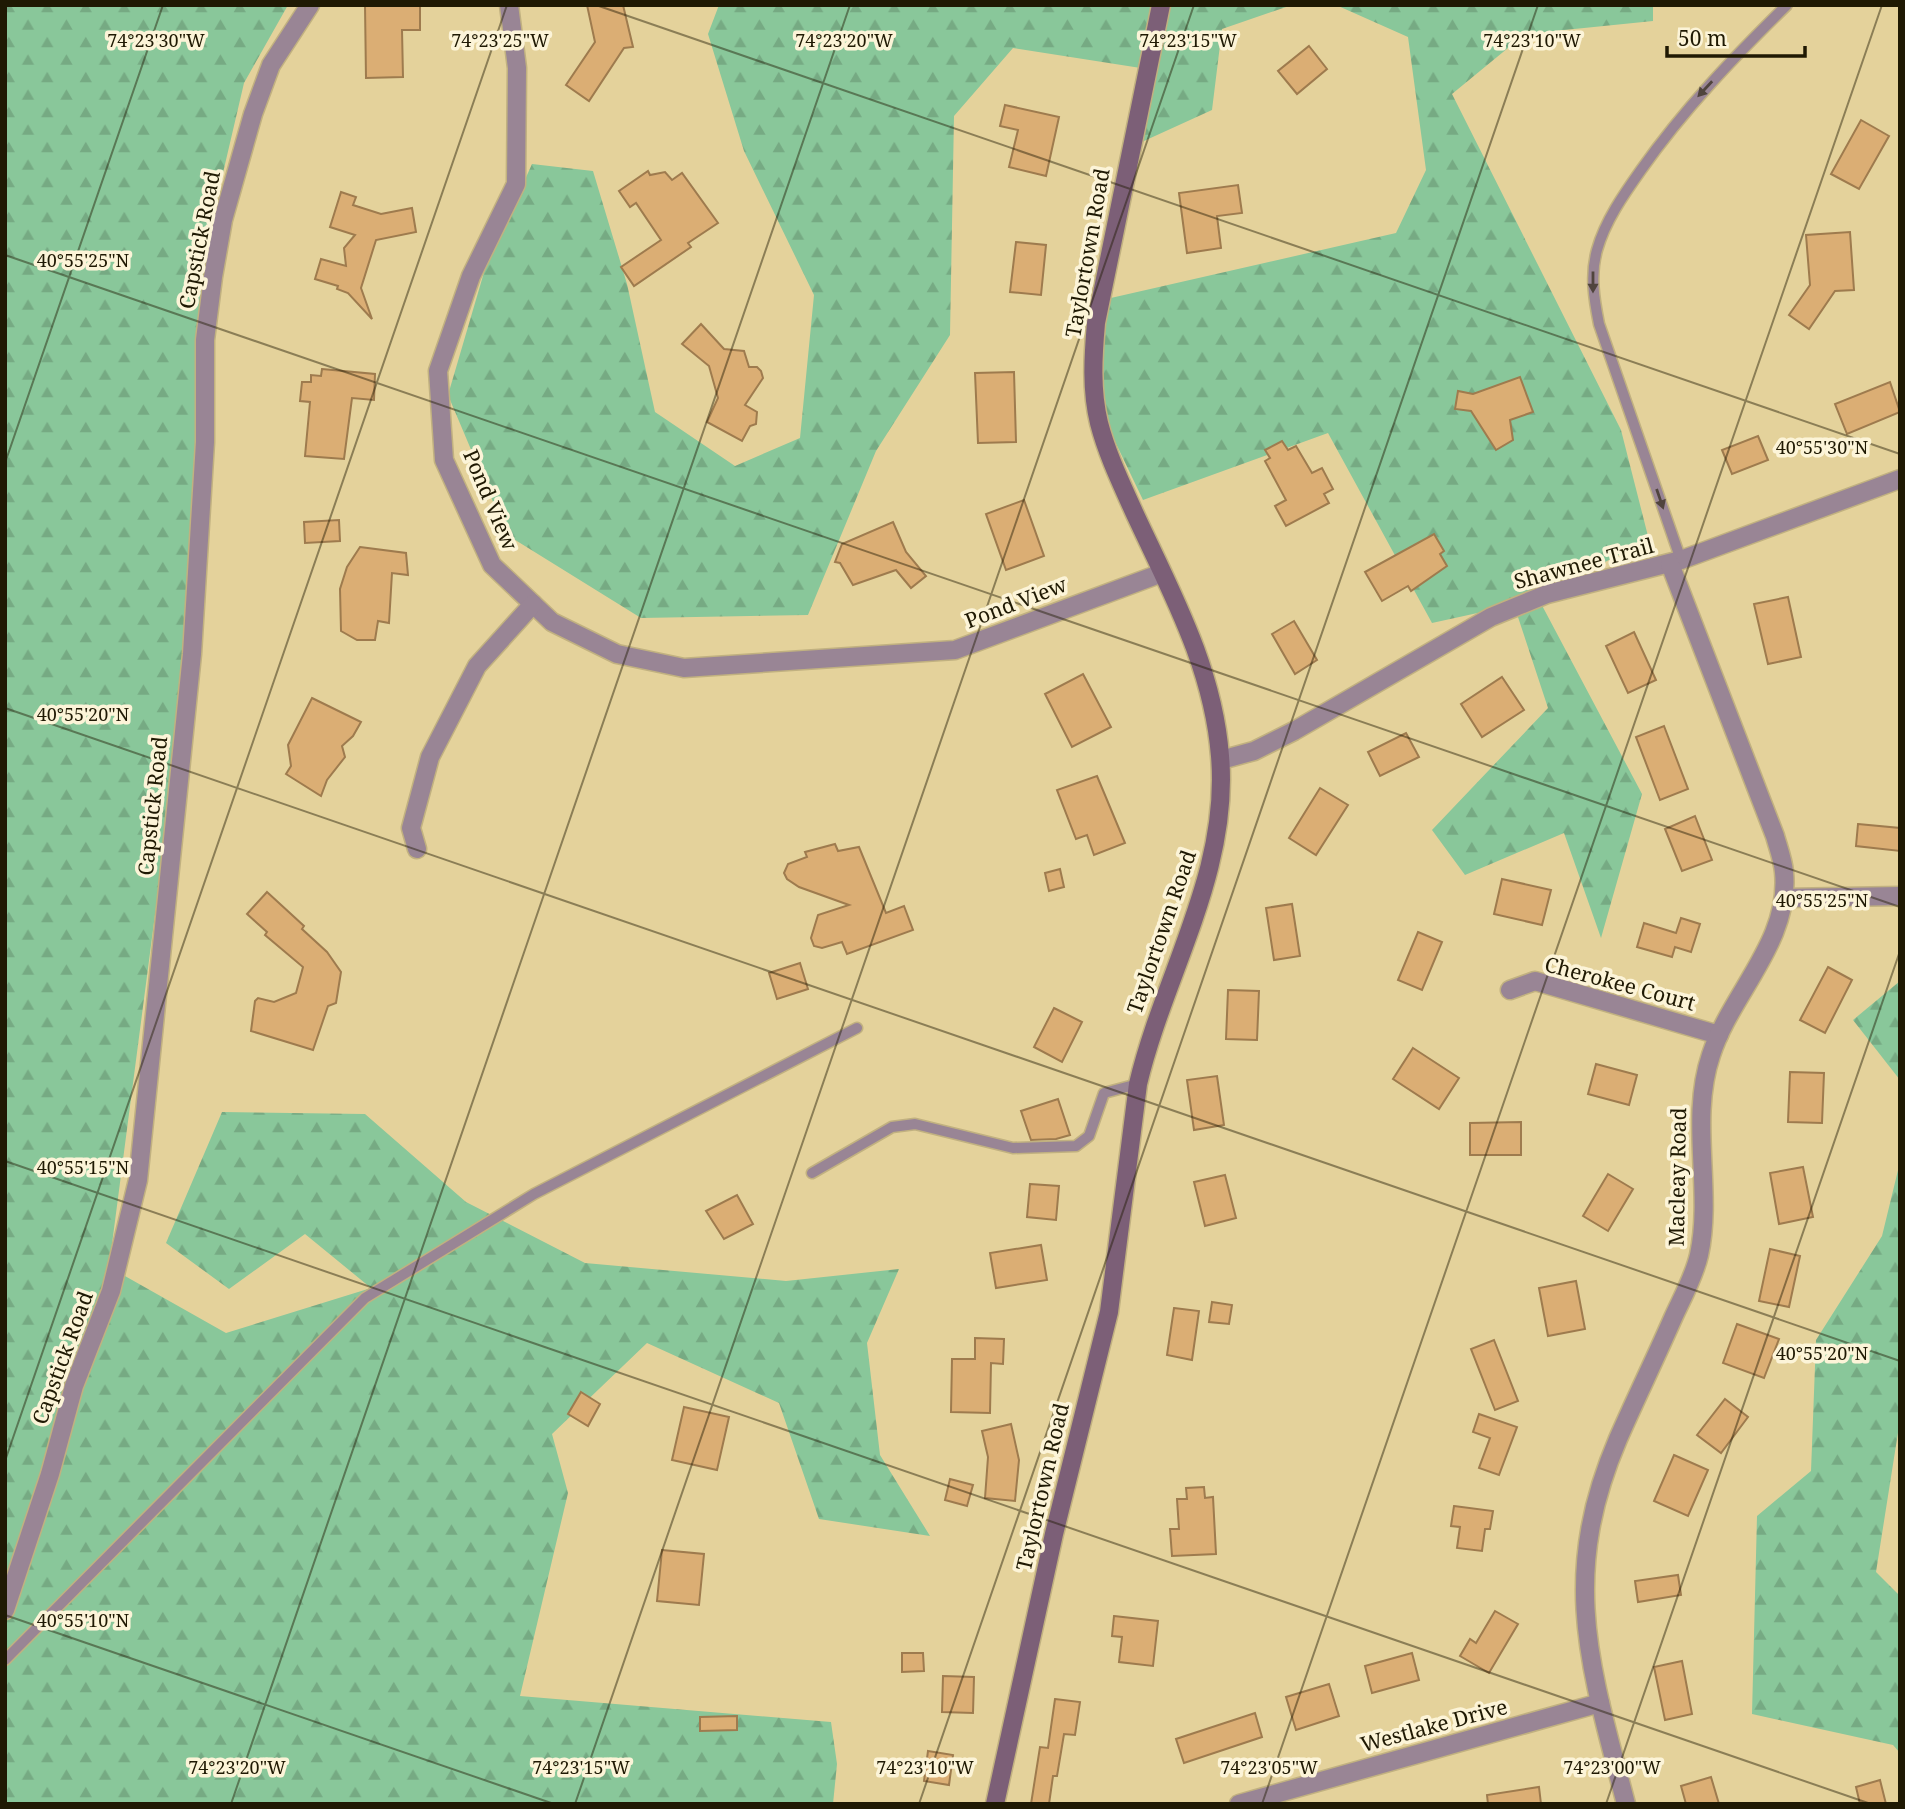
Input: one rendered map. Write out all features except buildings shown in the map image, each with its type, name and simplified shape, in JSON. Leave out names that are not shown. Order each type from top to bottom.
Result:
[{"type":"street","name":"Capstick Road","points":[[5,1611],[50,1474],[74,1386],[111,1291],[138,1180],[194,642],[205,442],[205,340],[213,277],[226,208],[253,114],[271,65],[310,5]]},
{"type":"street","name":"Pond View","points":[[509,5],[517,68],[516,184],[471,276],[438,370],[444,460],[492,565],[552,622],[617,654],[684,668],[955,650],[1162,573]]},
{"type":"street","name":"Taylortown Road","points":[[995,1804],[1054,1534],[1109,1312],[1138,1084],[1146,1049],[1213,860],[1219,822],[1221,760],[1206,678],[1187,625],[1111,460],[1094,399],[1092,361],[1101,297],[1161,5]]},
{"type":"street","name":"Shawnee Trail","points":[[1221,760],[1254,751],[1294,731],[1491,617],[1520,604],[1675,562],[1900,480]]},
{"type":"street","name":"Macleay Road","points":[[1626,1804],[1600,1703],[1583,1602],[1590,1526],[1618,1439],[1698,1257],[1702,1240],[1703,1082],[1719,1035],[1768,947],[1784,898],[1784,871],[1775,836],[1675,562]]},
{"type":"street","points":[[417,849],[411,828],[430,757],[477,666],[533,604]]},
{"type":"street","points":[[1784,898],[1900,896]]},
{"type":"street","name":"Cherokee Court","points":[[1510,990],[1535,981],[1719,1035]]},
{"type":"street","name":"Westlake Drive","points":[[1239,1804],[1600,1703]]},
{"type":"lane","points":[[1675,562],[1599,324],[1593,286],[1597,248],[1621,198],[1676,121],[1787,5]]},
{"type":"lane","points":[[5,1660],[365,1298],[534,1194],[857,1028]]},
{"type":"lane","points":[[812,1173],[892,1127],[915,1124],[1013,1148],[1076,1146],[1089,1136],[1104,1093],[1138,1084]]},
{"type":"green space","points":[[5,5],[288,5],[244,83],[208,237],[194,616],[109,1267],[226,1333],[371,1288],[305,1234],[229,1289],[166,1243],[222,1112],[365,1114],[466,1202],[585,1263],[786,1281],[899,1269],[867,1343],[880,1455],[930,1536],[819,1519],[779,1403],[647,1343],[552,1434],[568,1493],[520,1696],[831,1722],[837,1764],[833,1804],[5,1804]]},
{"type":"green space","points":[[719,5],[1292,5],[1222,29],[1212,110],[1133,146],[1147,69],[1013,48],[954,116],[950,335],[876,451],[808,615],[641,618],[507,535],[448,395],[485,269],[532,164],[593,171],[627,284],[655,412],[735,466],[800,438],[814,295],[744,151],[708,34]]},
{"type":"green space","points":[[1336,5],[1653,5],[1653,21],[1525,34],[1452,94],[1621,430],[1649,540],[1537,596],[1642,794],[1601,938],[1564,833],[1465,875],[1432,830],[1548,708],[1514,605],[1432,623],[1328,433],[1143,500],[1098,406],[1102,300],[1396,233],[1426,170],[1408,37]]},
{"type":"green space","points":[[1900,981],[1900,1080],[1853,1020]]},
{"type":"green space","points":[[1900,1162],[1900,1420],[1876,1572],[1900,1596],[1900,1753],[1893,1745],[1752,1714],[1757,1516],[1811,1471],[1816,1340],[1882,1236]]}]
